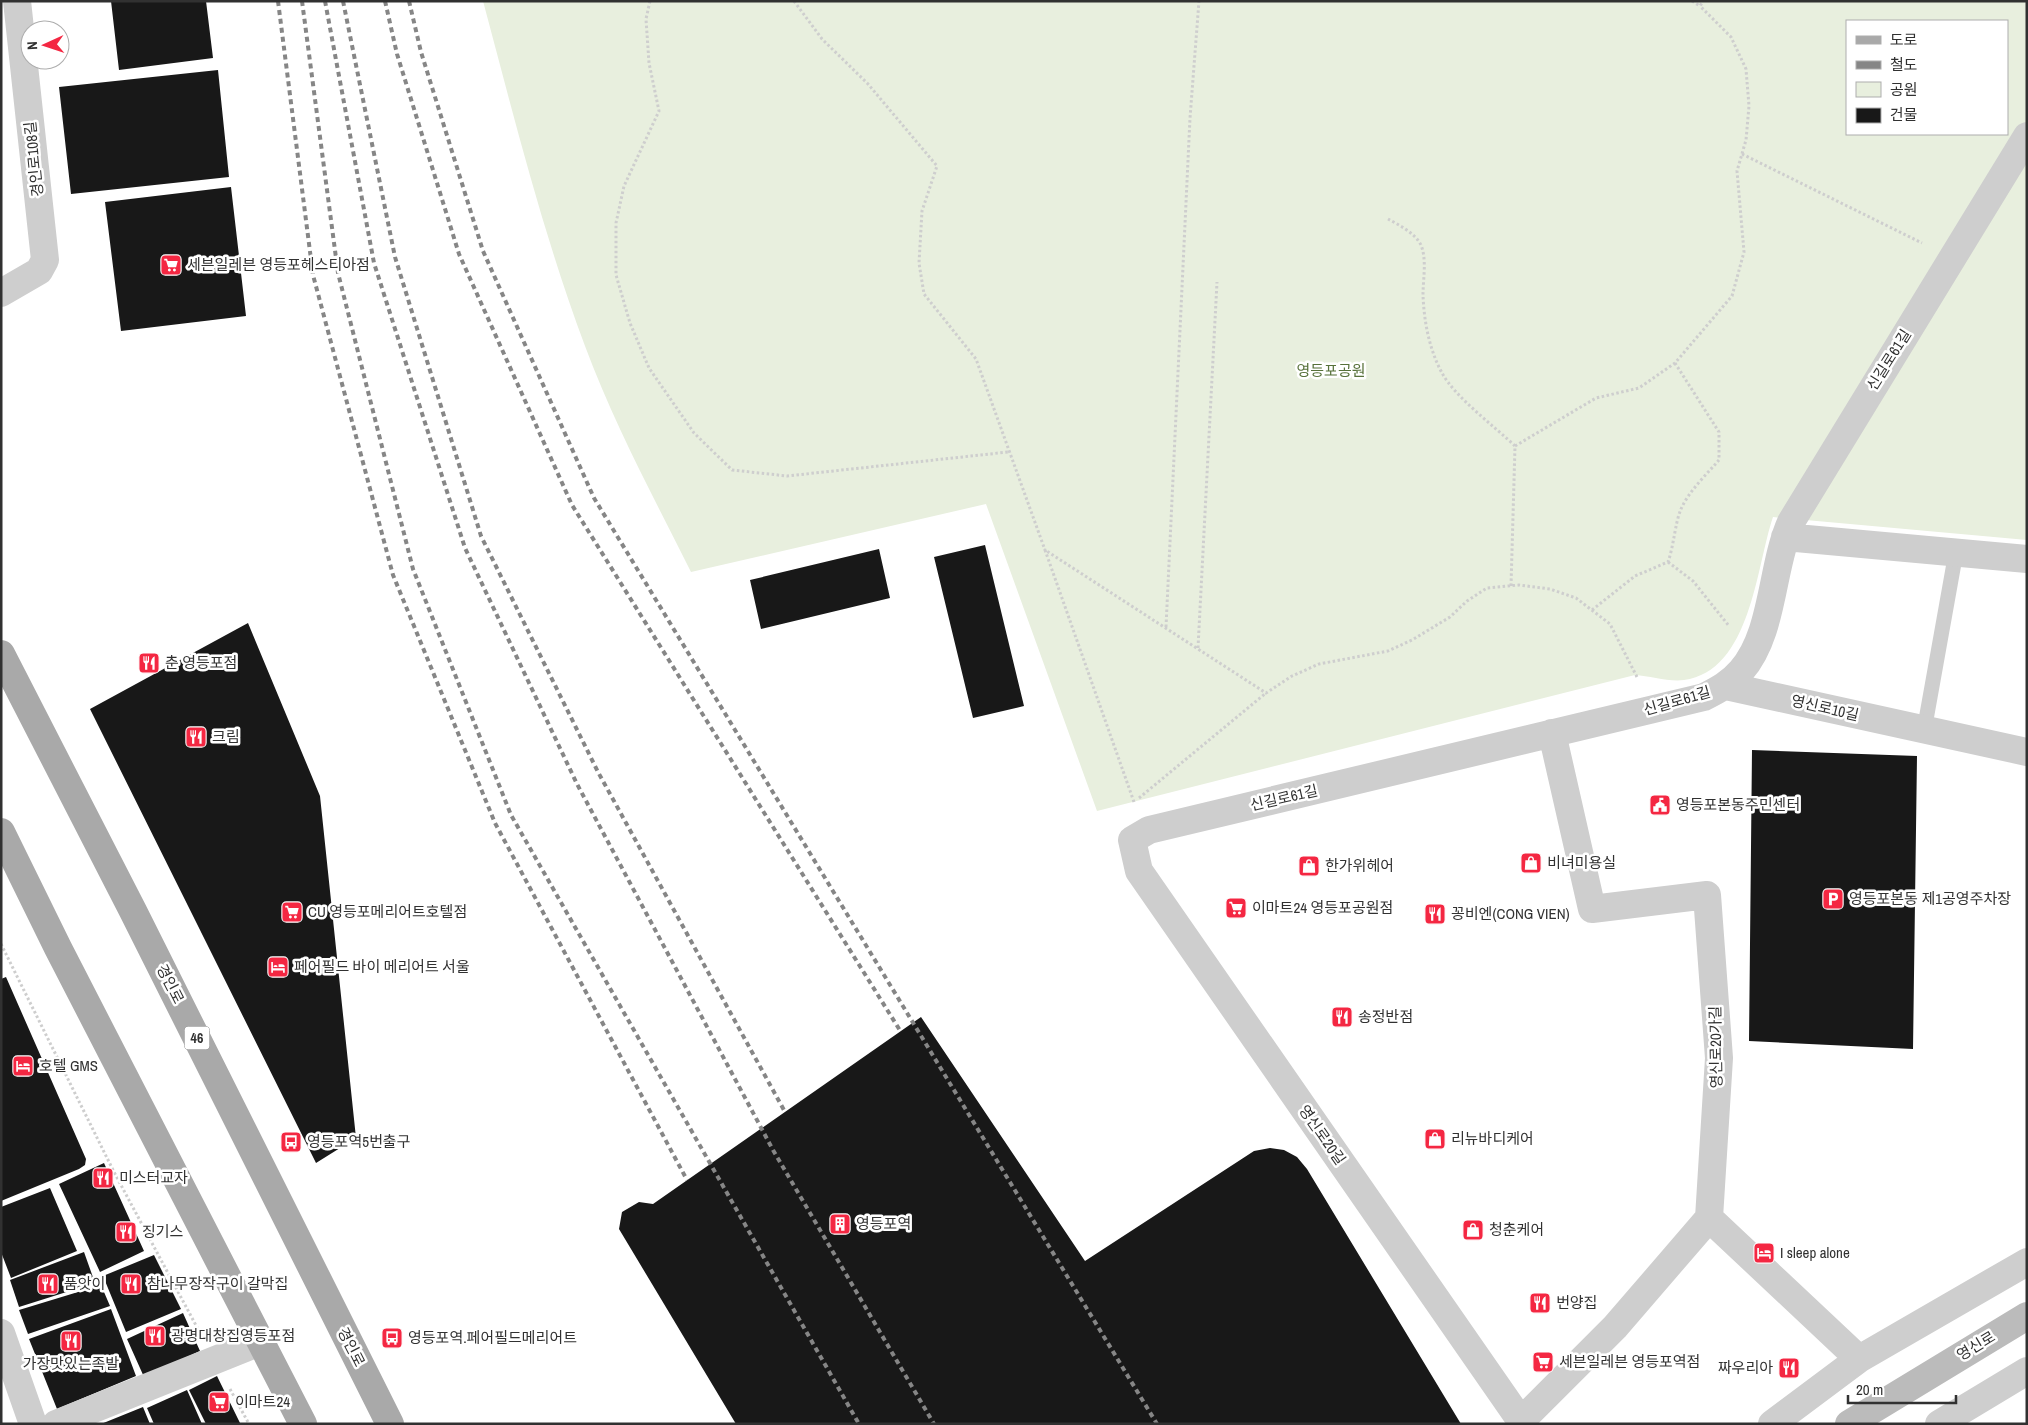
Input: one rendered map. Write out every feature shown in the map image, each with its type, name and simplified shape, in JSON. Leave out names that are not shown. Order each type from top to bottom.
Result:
[{"type":"main road","name":"경인로","points":[[1,654],[134,910],[390,1424]]},
{"type":"main road","points":[[1,832],[7,861],[303,1424]]},
{"type":"main road","name":"영신로","points":[[1849,1424],[2027,1316]]},
{"type":"street","name":"경인로108길","points":[[1,293],[39,271],[45,260],[17,1]]},
{"type":"street","name":"신길로61길","points":[[1132,840],[1149,830],[1704,697],[1726,686],[1742,670],[1763,630],[1785,537],[1816,479],[2027,136]]},
{"type":"street","points":[[1785,537],[2027,559]]},
{"type":"street","name":"영신로10길","points":[[1726,686],[1924,731],[2027,752]]},
{"type":"street","name":"영신로20가길","points":[[1552,733],[1592,909],[1707,894],[1720,1058],[1709,1218]]},
{"type":"street","name":"영신로20길","points":[[1132,840],[1139,871],[1522,1422]]},
{"type":"street","points":[[1522,1422],[1615,1327],[1709,1218],[1859,1358]]},
{"type":"street","points":[[1772,1424],[1859,1358],[2027,1262]]},
{"type":"street","points":[[1,1333],[33,1424]]},
{"type":"street","points":[[56,1424],[215,1362],[260,1342]]},
{"type":"street","points":[[1953,1420],[2027,1371]]},
{"type":"lane","points":[[1924,731],[1956,552]]},
{"type":"path","points":[[650,1],[646,19],[648,46],[660,111],[624,186],[616,223],[616,275],[630,323],[649,368],[694,433],[732,470],[787,476],[1008,452]]},
{"type":"path","points":[[794,1],[822,39],[868,84],[937,166],[922,211],[919,262],[924,294],[976,360],[1133,802],[1266,693],[1292,676],[1319,664],[1388,651],[1412,640],[1437,625],[1487,588],[1511,586],[1550,589],[1576,598],[1610,624],[1635,674]]},
{"type":"path","points":[[1166,628],[1190,118],[1199,1]]},
{"type":"path","points":[[1515,446],[1596,398],[1639,388],[1675,362],[1732,296],[1744,252],[1737,171],[1746,140],[1749,106],[1746,69],[1731,37],[1700,6],[1692,1]]},
{"type":"path","points":[[1700,6],[1703,1]]},
{"type":"path","points":[[1742,154],[1952,258]]},
{"type":"path","points":[[1388,219],[1406,229],[1420,244],[1425,268],[1423,294],[1425,321],[1430,344],[1442,374],[1466,402],[1515,446],[1511,586]]},
{"type":"path","points":[[1198,648],[1217,282]]},
{"type":"path","points":[[1592,610],[1635,576],[1668,562],[1681,510],[1697,486],[1719,460],[1718,432],[1675,362]]},
{"type":"path","points":[[1045,550],[1266,693]]},
{"type":"path","points":[[1668,562],[1693,581],[1732,630]]},
{"type":"path","points":[[1,944],[114,1172],[249,1424]]},
{"type":"green space","name":"영등포공원","points":[[483,1],[2027,1],[2027,540],[1773,517],[1755,588],[1737,638],[1724,658],[1706,672],[1684,680],[1666,680],[1635,675],[1097,811],[986,504],[691,572],[649,489],[596,375],[542,218]]},
{"type":"building","points":[[111,1],[206,1],[213,58],[119,70]]},
{"type":"building","points":[[218,70],[229,177],[71,194],[59,87]]},
{"type":"building","points":[[231,187],[246,316],[121,331],[105,202]]},
{"type":"building","points":[[985,545],[1024,706],[973,718],[934,557]]},
{"type":"building","points":[[879,549],[890,598],[761,629],[750,580]]},
{"type":"building","name":"페어필드 바이 메리어트 서울","points":[[248,623],[320,796],[356,1138],[316,1163],[90,709]]},
{"type":"building","name":"영등포본동 제1공영주차장","points":[[1752,750],[1917,756],[1913,1049],[1749,1041]]},
{"type":"building","name":"호텔 GMS","points":[[6,977],[86,1159],[85,1165],[79,1169],[1,1201],[1,979]]},
{"type":"building","name":"영등포역","points":[[921,1017],[1085,1261],[1254,1151],[1270,1148],[1284,1150],[1297,1157],[1307,1169],[1461,1424],[736,1424],[619,1229],[622,1212],[639,1202],[653,1204]]},
{"type":"building","points":[[104,1163],[144,1251],[100,1272],[59,1184]]},
{"type":"building","points":[[50,1188],[77,1251],[11,1278],[1,1252],[1,1207]]},
{"type":"building","points":[[84,1252],[95,1283],[19,1307],[10,1280]]},
{"type":"building","points":[[154,1255],[181,1309],[126,1332],[103,1276]]},
{"type":"building","points":[[101,1285],[110,1306],[28,1334],[19,1310]]},
{"type":"building","points":[[111,1309],[136,1376],[57,1409],[29,1339]]},
{"type":"building","points":[[183,1313],[200,1351],[144,1377],[127,1339]]},
{"type":"building","points":[[217,1376],[240,1423],[238,1424],[206,1424],[189,1390]]},
{"type":"building","points":[[187,1390],[202,1424],[154,1424],[147,1408]]},
{"type":"building","points":[[143,1407],[150,1424],[101,1424]]},
{"type":"railway","points":[[278,1],[313,275],[393,575],[495,823],[687,1180]]},
{"type":"railway","points":[[302,1],[338,273],[413,569],[511,815],[859,1424]]},
{"type":"railway","points":[[325,1],[374,263],[465,548],[577,784],[773,1150],[934,1424]]},
{"type":"railway","points":[[343,1],[395,257],[481,536],[598,772],[785,1112]]},
{"type":"railway","points":[[385,1],[397,54],[459,254],[572,505],[901,1032]]},
{"type":"railway","points":[[409,1],[421,52],[483,251],[594,498],[1157,1424]]},
{"type":"place","name":"세븐일레븐 영등포헤스티아점","points":[[171,265]]},
{"type":"place","name":"춘 영등포점","points":[[149,663]]},
{"type":"place","name":"크림","points":[[196,737]]},
{"type":"place","name":"영등포본동주민센터","points":[[1660,805]]},
{"type":"place","name":"비녀미용실","points":[[1531,863]]},
{"type":"place","name":"한가위헤어","points":[[1309,866]]},
{"type":"place","name":"영등포본동 제1공영주차장","points":[[1833,899]]},
{"type":"place","name":"이마트24 영등포공원점","points":[[1236,908]]},
{"type":"place","name":"CU 영등포메리어트호텔점","points":[[292,912]]},
{"type":"place","name":"꽁비엔(CONG VIEN)","points":[[1435,914]]},
{"type":"place","name":"페어필드 바이 메리어트 서울","points":[[278,967]]},
{"type":"place","name":"송정반점","points":[[1342,1017]]},
{"type":"place","name":"호텔 GMS","points":[[23,1066]]},
{"type":"place","name":"리뉴바디케어","points":[[1435,1139]]},
{"type":"place","name":"영등포역5번출구","points":[[291,1142]]},
{"type":"place","name":"미스터교자","points":[[103,1178]]},
{"type":"place","name":"영등포역","points":[[840,1224]]},
{"type":"place","name":"청춘케어","points":[[1473,1230]]},
{"type":"place","name":"징기스","points":[[126,1232]]},
{"type":"place","name":"I sleep alone","points":[[1764,1253]]},
{"type":"place","name":"품앗이","points":[[48,1284]]},
{"type":"place","name":"참나무장작구이 갈막집","points":[[131,1284]]},
{"type":"place","name":"번양집","points":[[1540,1303]]},
{"type":"place","name":"광명대창집영등포점","points":[[155,1336]]},
{"type":"place","name":"영등포역.페어필드메리어트","points":[[392,1338]]},
{"type":"place","name":"가장맛있는족발","points":[[71,1341]]},
{"type":"place","name":"세븐일레븐 영등포역점","points":[[1543,1362]]},
{"type":"place","name":"짜우리아","points":[[1789,1368]]},
{"type":"place","name":"이마트24","points":[[219,1402]]}]
